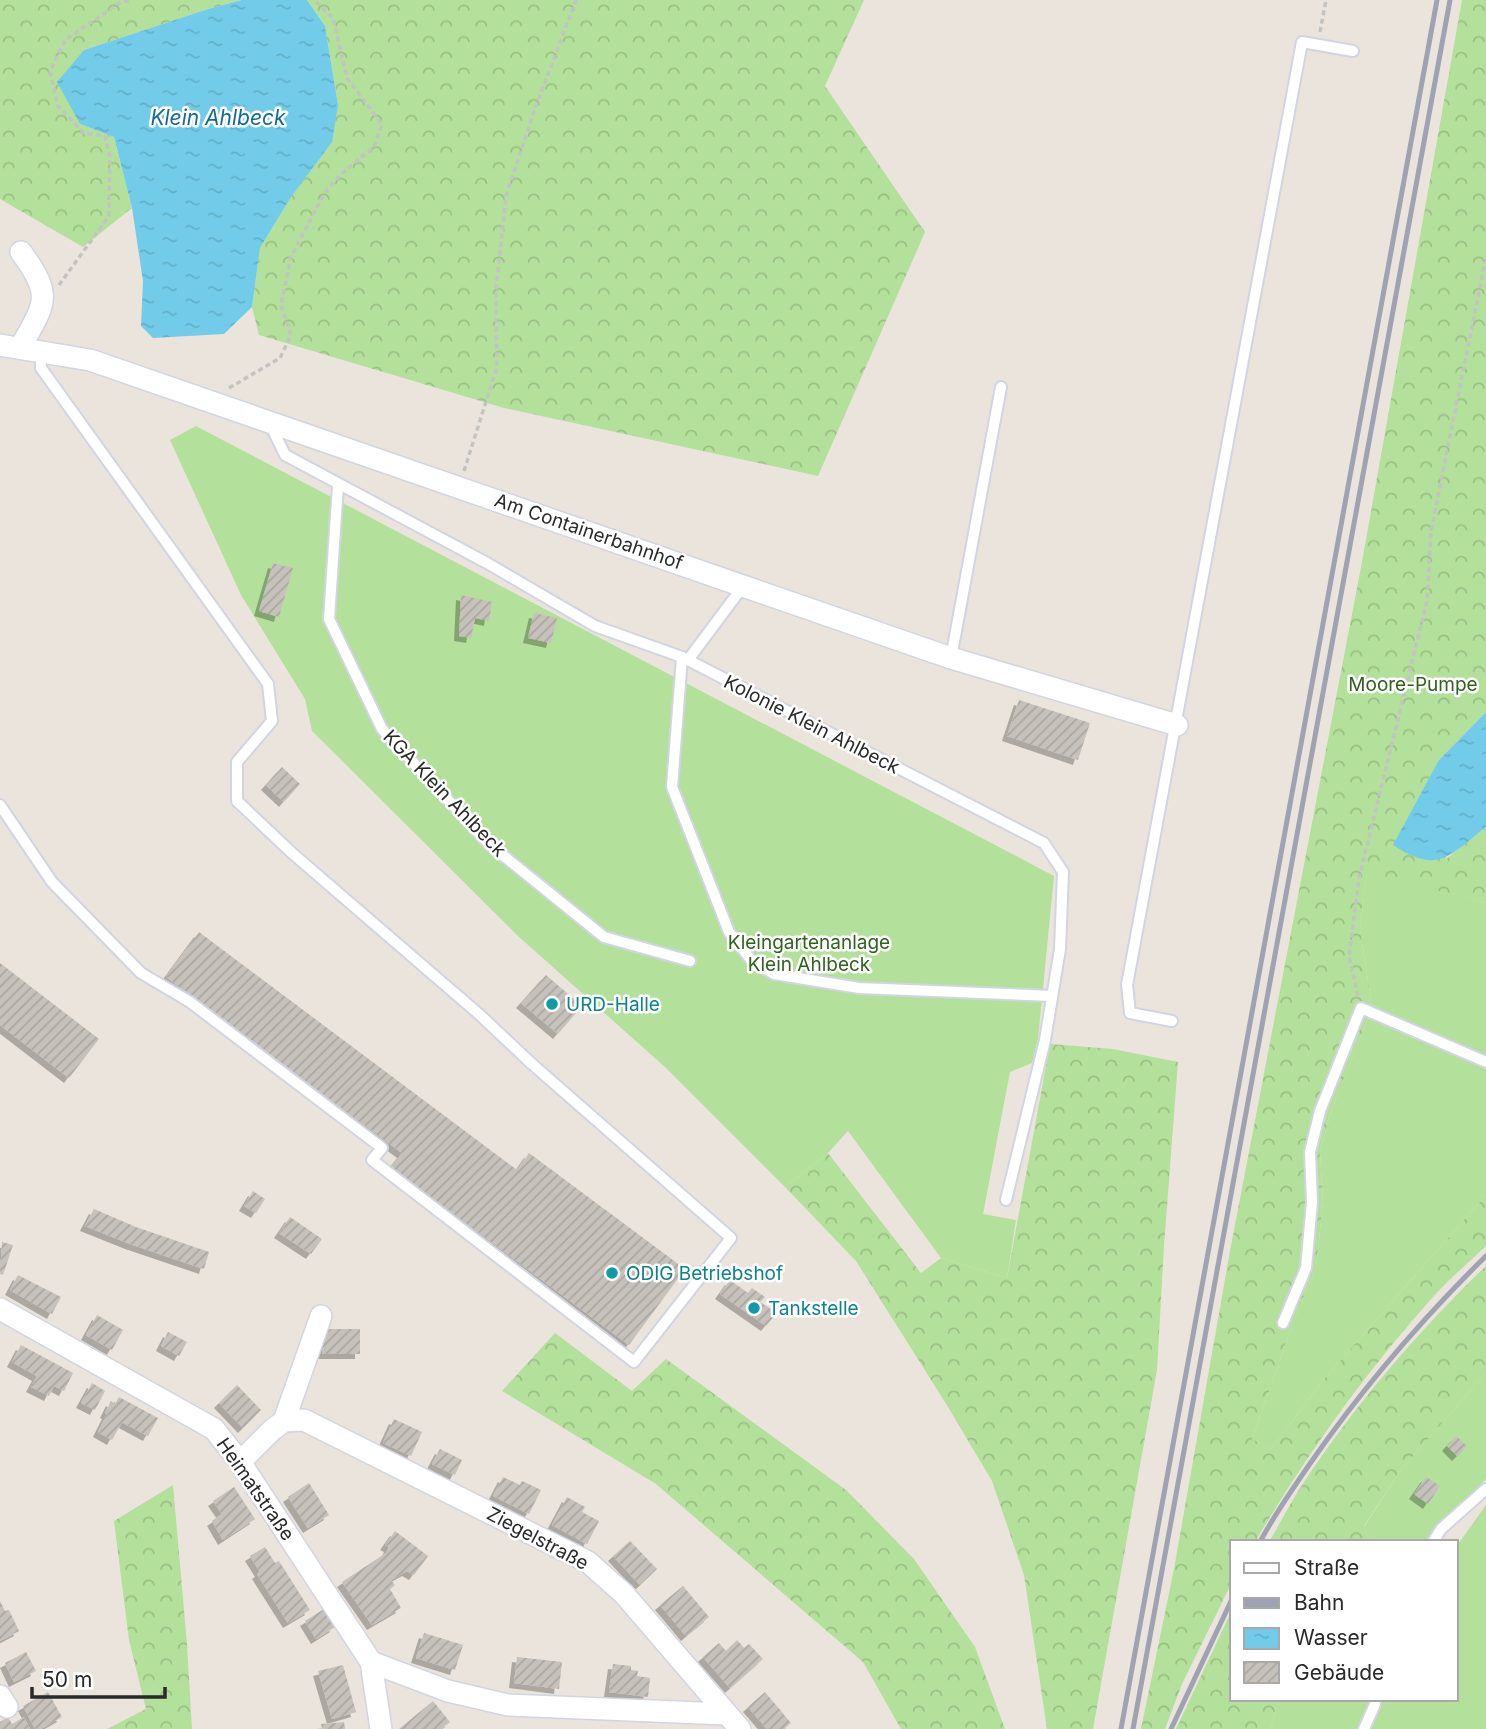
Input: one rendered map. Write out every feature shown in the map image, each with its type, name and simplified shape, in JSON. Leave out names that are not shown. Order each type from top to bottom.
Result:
[{"type":"street","points":[[20,348],[43,306],[39,277],[21,253]]},
{"type":"street","name":"Am Containerbahnhof","points":[[20,348],[90,360],[951,657],[1177,725]]},
{"type":"street","name":"Heimatstraße","points":[[0,1309],[214,1429],[240,1462],[371,1662],[381,1729]]},
{"type":"street","points":[[240,1462],[284,1421],[321,1316]]},
{"type":"street","name":"Ziegelstraße","points":[[284,1421],[304,1420],[588,1562],[624,1594],[732,1722]]},
{"type":"street","points":[[371,1662],[448,1690],[508,1705],[732,1722]]},
{"type":"lane","points":[[1172,1021],[1130,1013],[1127,985],[1302,42],[1353,51]]},
{"type":"lane","points":[[0,805],[52,883],[141,973],[190,1002],[382,1148],[372,1160],[634,1362],[731,1238],[480,1015],[292,853],[237,801],[237,762],[272,720],[268,684],[41,368],[20,348]]},
{"type":"lane","points":[[951,657],[1001,387]]},
{"type":"lane","name":"Kolonie Klein Ahlbeck","points":[[269,421],[285,455],[487,563],[595,626],[685,658],[1044,843],[1063,872],[1060,949],[1045,1040],[1006,1200]]},
{"type":"lane","name":"KGA Klein Ahlbeck","points":[[338,485],[329,619],[382,729],[489,845],[604,937],[690,961]]},
{"type":"lane","points":[[744,584],[685,658],[671,787],[729,933],[752,961],[774,974],[859,988],[1052,996]]},
{"type":"lane","points":[[1283,1324],[1306,1268],[1312,1202],[1310,1152],[1320,1111],[1361,1009],[1486,1062]]},
{"type":"lane","points":[[1434,1540],[1441,1529],[1486,1489]]},
{"type":"lane","points":[[1364,1729],[1375,1704]]},
{"type":"path","points":[[43,306],[109,216],[110,156],[105,136],[84,133],[58,106],[50,72],[65,40],[121,2],[132,0]]},
{"type":"path","points":[[209,400],[280,358],[291,335],[281,304],[291,257],[324,194],[341,174],[374,147],[382,124],[347,78],[333,18],[314,0]]},
{"type":"path","points":[[459,486],[497,367],[496,290],[506,196],[533,114],[576,0]]},
{"type":"path","points":[[1317,45],[1326,0]]},
{"type":"path","points":[[1361,1009],[1349,956],[1359,878],[1427,601],[1432,531],[1486,257]]},
{"type":"green space","points":[[0,0],[242,0],[84,50],[80,124],[114,137],[132,208],[83,247],[0,199]]},
{"type":"green space","points":[[307,0],[864,0],[825,86],[925,232],[818,476],[504,408],[259,335],[252,307],[260,248],[291,197],[338,105],[325,26]]},
{"type":"green space","name":"Moore-Pumpe","points":[[1462,0],[1486,0],[1486,712],[1439,760],[1446,859],[1486,827],[1486,903],[1367,873],[1360,929],[1372,1008],[1331,1111],[1320,1152],[1323,1202],[1316,1268],[1293,1323],[1252,1439],[1271,1449],[1325,1378],[1486,1195],[1486,1246],[1432,1298],[1360,1385],[1316,1446],[1256,1540],[1230,1540],[1230,1586],[1182,1684],[1165,1729],[1141,1729],[1174,1569],[1230,1251],[1362,562]]},
{"type":"green space","name":"Kleingartenanlage Klein Ahlbeck","points":[[196,426],[1054,876],[1038,1039],[1032,1063],[1010,1072],[983,1214],[1016,1220],[1007,1278],[941,1258],[848,1131],[828,1153],[785,1187],[665,1067],[518,936],[312,731],[305,699],[241,595],[170,440]]},
{"type":"green space","points":[[1367,872],[1486,903],[1486,1195],[1325,1378],[1271,1449],[1252,1439],[1293,1323],[1316,1268],[1323,1202],[1320,1152],[1331,1111],[1372,1008],[1360,929]]},
{"type":"green space","points":[[1050,1044],[1113,1049],[1178,1062],[1157,1370],[1093,1729],[1047,1729],[1024,1575],[992,1481],[856,1261],[785,1187],[828,1153],[921,1273],[941,1258],[1007,1278]]},
{"type":"green space","points":[[1486,1266],[1486,1373],[1400,1471],[1364,1526],[1369,1540],[1270,1540],[1324,1453],[1367,1397],[1436,1316]]},
{"type":"green space","points":[[555,1333],[632,1391],[666,1359],[846,1490],[914,1559],[975,1647],[1005,1729],[901,1729],[863,1662],[656,1484],[502,1391]]},
{"type":"green space","points":[[1486,1373],[1486,1479],[1429,1540],[1369,1540],[1364,1527],[1400,1471]]},
{"type":"green space","points":[[173,1485],[192,1729],[107,1729],[146,1709],[129,1640],[114,1521]]},
{"type":"green space","points":[[1486,1505],[1486,1729],[1271,1729],[1278,1701],[1458,1701],[1458,1544]]},
{"type":"green space","points":[[1230,1614],[1230,1701],[1278,1701],[1271,1729],[1176,1729]]},
{"type":"water","name":"Klein Ahlbeck","points":[[242,0],[307,0],[325,26],[338,105],[332,142],[291,197],[260,248],[252,307],[224,334],[153,338],[141,326],[143,281],[132,208],[114,137],[80,124],[57,82],[84,50]]},
{"type":"water","points":[[1486,712],[1486,827],[1452,853],[1433,860],[1422,859],[1393,845],[1439,760]]},
{"type":"building","points":[[273,563],[293,568],[279,617],[259,611]]},
{"type":"building","points":[[461,595],[492,602],[489,621],[475,618],[471,638],[459,636]]},
{"type":"building","points":[[534,613],[557,618],[551,643],[528,638]]},
{"type":"building","points":[[1019,700],[1090,723],[1078,760],[1007,736]]},
{"type":"building","points":[[282,767],[300,784],[284,802],[266,785]]},
{"type":"building","points":[[199,932],[517,1170],[529,1153],[685,1269],[629,1345],[391,1167],[402,1153],[166,977]]},
{"type":"building","points":[[0,963],[99,1039],[69,1078],[0,1025]]},
{"type":"building","name":"URD-Halle","points":[[546,975],[582,1006],[558,1034],[521,1003]]},
{"type":"building","points":[[253,1191],[265,1199],[256,1213],[244,1206]]},
{"type":"building","points":[[94,1209],[136,1227],[209,1252],[204,1269],[85,1226]]},
{"type":"building","points":[[290,1217],[322,1239],[311,1254],[279,1233]]},
{"type":"building","points":[[2,1242],[13,1245],[3,1275],[0,1274]]},
{"type":"building","points":[[18,1275],[61,1297],[52,1314],[10,1290]]},
{"type":"building","name":"Tankstelle","points":[[730,1280],[748,1293],[752,1288],[765,1297],[760,1302],[777,1313],[766,1326],[720,1294]]},
{"type":"building","points":[[97,1315],[123,1330],[112,1350],[86,1335]]},
{"type":"building","points":[[322,1329],[360,1329],[360,1354],[322,1354]]},
{"type":"building","points":[[168,1332],[187,1342],[179,1356],[161,1346]]},
{"type":"building","points":[[21,1345],[73,1373],[64,1391],[54,1386],[49,1396],[31,1387],[37,1376],[12,1362]]},
{"type":"building","points":[[92,1383],[105,1391],[95,1410],[81,1403]]},
{"type":"building","points":[[237,1385],[261,1410],[243,1428],[219,1403]]},
{"type":"building","points":[[119,1397],[158,1418],[148,1436],[122,1422],[112,1440],[98,1432],[111,1401],[115,1404]]},
{"type":"building","points":[[394,1419],[422,1432],[411,1456],[383,1443]]},
{"type":"building","points":[[1456,1436],[1467,1446],[1457,1456],[1447,1446]]},
{"type":"building","points":[[440,1449],[462,1460],[455,1475],[432,1464]]},
{"type":"building","points":[[503,1477],[520,1485],[522,1481],[541,1490],[529,1514],[493,1496]]},
{"type":"building","points":[[1426,1477],[1440,1486],[1428,1504],[1414,1494]]},
{"type":"building","points":[[309,1483],[329,1515],[308,1528],[288,1497]]},
{"type":"building","points":[[234,1487],[255,1519],[223,1540],[212,1521],[222,1514],[213,1501]]},
{"type":"building","points":[[567,1497],[585,1507],[582,1512],[599,1521],[587,1544],[552,1525]]},
{"type":"building","points":[[395,1531],[428,1556],[414,1575],[407,1571],[391,1580],[395,1585],[390,1589],[401,1608],[372,1625],[342,1582],[386,1553],[389,1547],[385,1545]]},
{"type":"building","points":[[630,1541],[657,1569],[640,1585],[613,1556]]},
{"type":"building","points":[[265,1547],[275,1563],[279,1561],[310,1610],[288,1623],[257,1574],[260,1572],[250,1556]]},
{"type":"building","points":[[683,1586],[709,1617],[686,1636],[660,1605]]},
{"type":"building","points":[[0,1601],[5,1611],[9,1610],[19,1631],[0,1641]]},
{"type":"building","points":[[324,1609],[335,1627],[316,1639],[305,1621]]},
{"type":"building","points":[[424,1633],[463,1645],[455,1670],[416,1658]]},
{"type":"building","points":[[737,1640],[744,1648],[749,1644],[763,1659],[730,1688],[703,1657],[719,1643],[726,1651]]},
{"type":"building","points":[[26,1652],[36,1671],[14,1682],[5,1663]]},
{"type":"building","points":[[517,1657],[562,1662],[559,1689],[514,1683]]},
{"type":"building","points":[[613,1664],[631,1666],[631,1670],[638,1671],[637,1676],[650,1678],[648,1697],[609,1692]]},
{"type":"building","points":[[343,1665],[356,1712],[332,1719],[318,1671]]},
{"type":"building","points":[[48,1692],[62,1717],[41,1729],[35,1729],[23,1706]]},
{"type":"building","points":[[765,1692],[791,1723],[784,1729],[767,1729],[748,1707]]},
{"type":"building","points":[[433,1701],[450,1722],[441,1729],[399,1729]]},
{"type":"building","points":[[8,1717],[12,1724],[24,1717],[30,1729],[0,1729],[0,1722]]},
{"type":"building","points":[[344,1722],[345,1729],[322,1729],[321,1724]]},
{"type":"railway","points":[[1121,1729],[1437,0]]},
{"type":"railway","points":[[1133,1729],[1450,0]]},
{"type":"railway","points":[[1261,1540],[1309,1465],[1371,1383],[1415,1330],[1486,1256]]},
{"type":"railway","points":[[1171,1729],[1230,1603]]},
{"type":"place","name":"URD-Halle","points":[[552,1004]]},
{"type":"place","name":"ODIG Betriebshof","points":[[612,1273]]},
{"type":"place","name":"Tankstelle","points":[[754,1308]]}]
